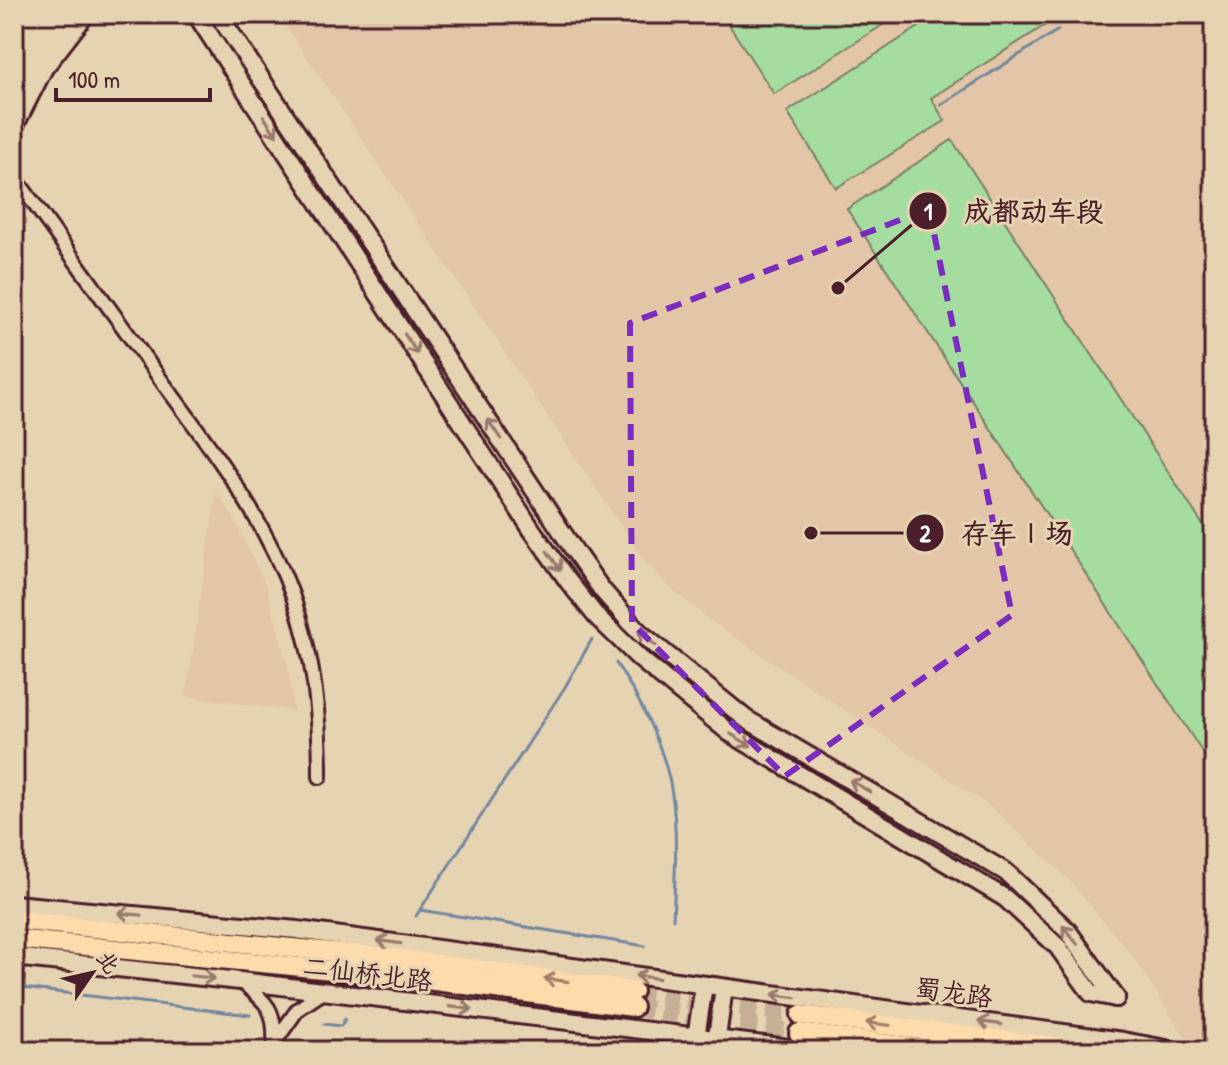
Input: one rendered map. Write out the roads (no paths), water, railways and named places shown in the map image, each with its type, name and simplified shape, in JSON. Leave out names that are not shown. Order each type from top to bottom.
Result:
[{"type":"main road","points":[[14,920],[402,959],[633,999],[14,939]]},
{"type":"main road","name":"蜀龙路","points":[[946,1051],[800,1024],[1094,1051]]},
{"type":"street","points":[[14,42],[33,14]]},
{"type":"street","points":[[14,68],[53,14]]},
{"type":"street","points":[[14,93],[36,56],[68,14]]},
{"type":"street","points":[[14,127],[44,68],[86,14]]},
{"type":"street","points":[[196,14],[532,530],[596,616],[639,658],[730,733],[968,873],[1005,898],[1058,947],[1091,993],[1116,998],[1067,930],[1006,872],[746,719],[639,632],[602,590],[578,556],[218,14]]},
{"type":"street","points":[[14,176],[183,410],[267,538],[293,597],[310,656],[320,718],[320,777]]},
{"type":"street","name":"蜀龙路","points":[[14,904],[297,930],[1123,1041],[1177,1051]]},
{"type":"street","name":"二仙桥北路","points":[[14,957],[325,991],[715,1045]]},
{"type":"street","points":[[240,981],[264,1000],[272,1013],[273,1047]]},
{"type":"street","points":[[695,1044],[704,985]]},
{"type":"street","points":[[724,988],[715,1045],[814,1051]]},
{"type":"street","points":[[273,1047],[298,1009],[325,991]]},
{"type":"waterway","points":[[941,105],[1058,30]]},
{"type":"waterway","points":[[416,916],[565,687],[592,639]]},
{"type":"waterway","points":[[616,663],[651,726],[669,777],[675,841],[673,919]]},
{"type":"waterway","points":[[420,910],[645,946]]},
{"type":"waterway","points":[[14,987],[250,1015]]},
{"type":"waterway","points":[[324,1024],[341,1026],[345,1019]]},
{"type":"tunnel","points":[[633,991],[801,1015]]},
{"type":"tunnel","points":[[633,1007],[799,1033]]},
{"type":"place","name":"成都动车段","points":[[838,288]]},
{"type":"place","name":"存车Ⅰ场","points":[[811,533]]}]
